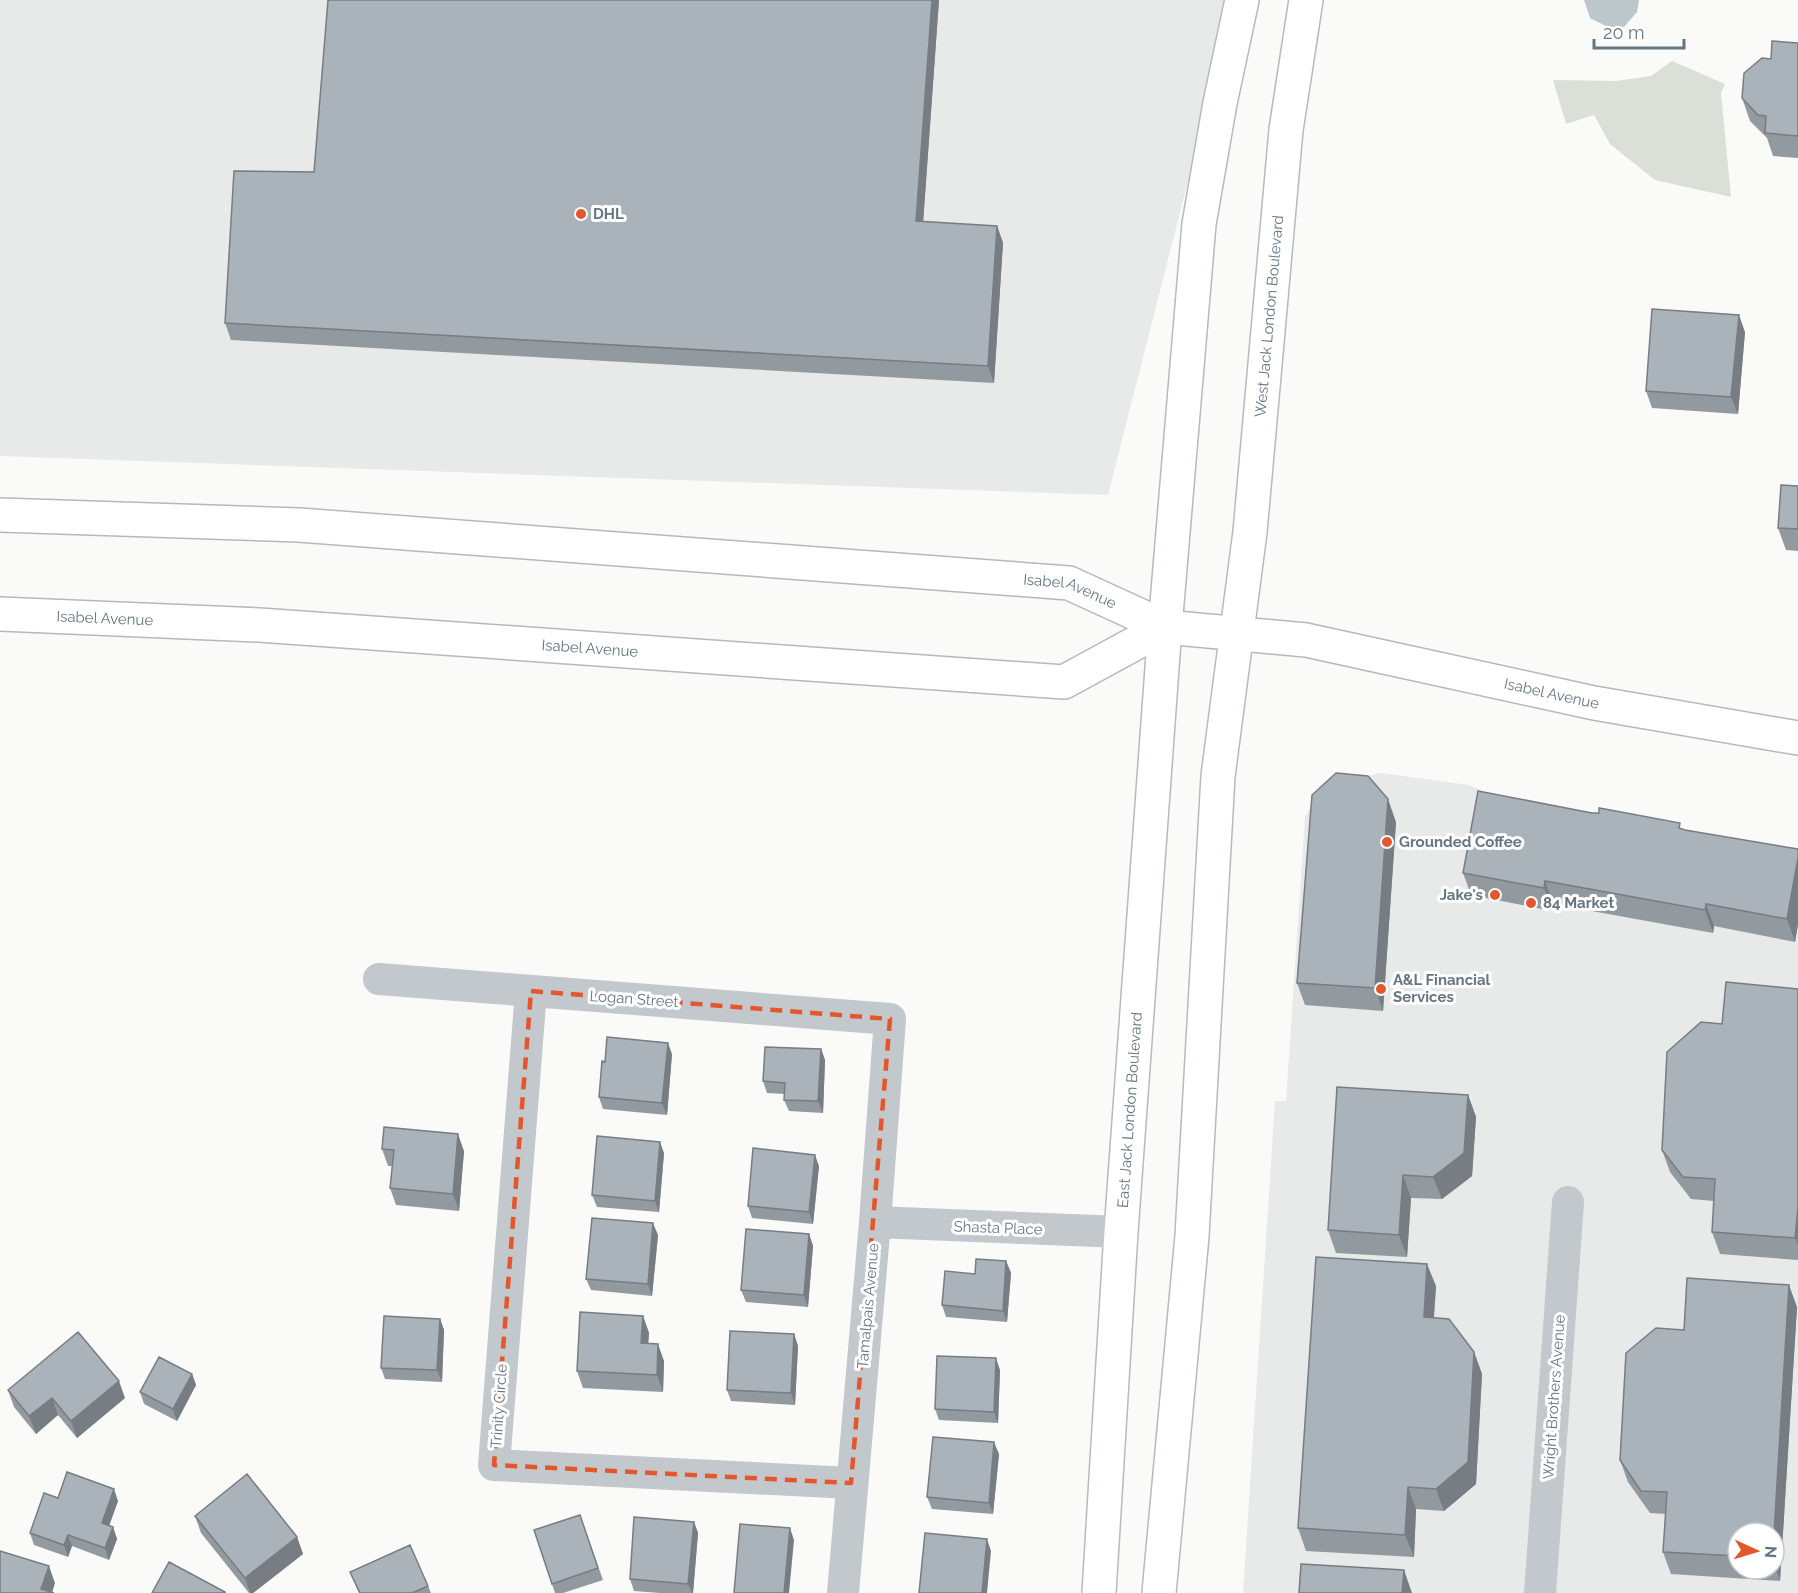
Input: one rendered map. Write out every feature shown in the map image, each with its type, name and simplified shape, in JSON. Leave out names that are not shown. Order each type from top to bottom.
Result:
[{"type":"main road","points":[[1165,627],[1199,224],[1220,103],[1242,0]]},
{"type":"main road","name":"West Jack London Boulevard","points":[[1236,633],[1250,532],[1286,130],[1306,0]]},
{"type":"main road","name":"Isabel Avenue","points":[[0,515],[311,526],[1070,583],[1165,627],[1306,640],[1594,703],[1798,738]]},
{"type":"main road","name":"Isabel Avenue","points":[[0,614],[283,627],[1064,682],[1165,627]]},
{"type":"main road","name":"East Jack London Boulevard","points":[[1099,1593],[1121,1232],[1165,627]]},
{"type":"main road","points":[[1159,1593],[1192,1236],[1218,776],[1236,633]]},
{"type":"street","name":"Logan Street","points":[[379,979],[890,1019]]},
{"type":"street","name":"Trinity Circle","points":[[531,991],[494,1465],[851,1483]]},
{"type":"street","name":"Tamalpais Avenue","points":[[843,1593],[890,1019]]},
{"type":"street","name":"Wright Brothers Avenue","points":[[1540,1593],[1568,1202]]},
{"type":"street","name":"Shasta Place","points":[[875,1222],[1121,1232]]},
{"type":"highlighted area","points":[[531,991],[890,1019],[851,1483],[494,1465]]},
{"type":"shaded area","points":[[0,0],[1234,0],[1108,495],[0,456]]},
{"type":"shaded area","points":[[1584,0],[1639,0],[1637,12],[1624,27],[1608,27],[1590,18]]},
{"type":"shaded area","points":[[1672,61],[1725,84],[1721,93],[1731,197],[1655,180],[1610,144],[1594,115],[1566,124],[1553,80],[1616,81],[1651,76]]},
{"type":"shaded area","points":[[1381,773],[1469,785],[1480,790],[1493,801],[1798,862],[1798,1593],[1243,1593],[1275,1101],[1286,1101],[1305,817],[1315,798],[1341,782]]},
{"type":"building","name":"DHL","points":[[328,0],[932,0],[916,221],[997,226],[988,366],[225,323],[234,171],[314,172]]},
{"type":"building","points":[[1772,41],[1798,43],[1798,136],[1765,133],[1766,116],[1758,115],[1742,98],[1744,73],[1762,58],[1771,59]]},
{"type":"building","points":[[1652,309],[1739,315],[1731,397],[1646,391]]},
{"type":"building","points":[[1781,485],[1798,486],[1798,529],[1778,528]]},
{"type":"building","points":[[1336,773],[1368,776],[1388,799],[1375,988],[1297,983],[1312,795]]},
{"type":"building","points":[[1478,791],[1592,813],[1599,813],[1599,808],[1605,809],[1680,823],[1679,828],[1685,830],[1798,849],[1787,919],[1706,904],[1705,910],[1545,881],[1544,888],[1463,873]]},
{"type":"building","points":[[1726,982],[1798,989],[1798,1207],[1795,1238],[1712,1232],[1715,1179],[1683,1177],[1662,1150],[1667,1052],[1701,1022],[1722,1024]]},
{"type":"building","points":[[607,1037],[668,1043],[662,1103],[599,1097]]},
{"type":"building","points":[[765,1047],[821,1049],[818,1101],[784,1100],[785,1083],[763,1081]]},
{"type":"building","points":[[1337,1087],[1468,1095],[1464,1153],[1433,1177],[1403,1175],[1399,1235],[1328,1230]]},
{"type":"building","points":[[384,1127],[458,1134],[453,1194],[390,1188],[394,1150],[382,1149]]},
{"type":"building","points":[[597,1136],[660,1142],[655,1201],[592,1195]]},
{"type":"building","points":[[753,1148],[815,1155],[809,1212],[748,1206]]},
{"type":"building","points":[[592,1218],[653,1223],[648,1284],[586,1279]]},
{"type":"building","points":[[746,1229],[809,1234],[804,1295],[741,1290]]},
{"type":"building","points":[[1316,1257],[1427,1264],[1424,1317],[1449,1319],[1474,1352],[1468,1462],[1436,1489],[1408,1487],[1405,1535],[1298,1528]]},
{"type":"building","points":[[976,1259],[1006,1261],[1003,1311],[942,1305],[945,1271],[975,1274]]},
{"type":"building","points":[[1687,1278],[1789,1285],[1775,1521],[1726,1521],[1726,1555],[1663,1552],[1667,1492],[1641,1491],[1620,1460],[1626,1353],[1656,1328],[1684,1330]]},
{"type":"building","points":[[580,1312],[643,1316],[641,1343],[658,1344],[657,1375],[577,1371]]},
{"type":"building","points":[[384,1316],[440,1319],[437,1370],[381,1368]]},
{"type":"building","points":[[730,1331],[794,1334],[791,1393],[727,1390]]},
{"type":"building","points":[[78,1332],[119,1381],[71,1421],[52,1398],[29,1416],[8,1390]]},
{"type":"building","points":[[937,1356],[996,1358],[994,1412],[935,1409]]},
{"type":"building","points":[[159,1357],[192,1374],[173,1409],[140,1392]]},
{"type":"building","points":[[933,1437],[994,1442],[989,1503],[927,1497]]},
{"type":"building","points":[[67,1472],[114,1489],[102,1523],[113,1527],[105,1548],[68,1535],[64,1545],[30,1533],[44,1493],[58,1498]]},
{"type":"building","points":[[247,1474],[297,1537],[245,1578],[195,1516]]},
{"type":"building","points":[[580,1515],[598,1568],[552,1584],[534,1530]]},
{"type":"building","points":[[634,1517],[694,1522],[688,1584],[630,1579]]},
{"type":"building","points":[[740,1524],[790,1528],[784,1593],[734,1593]]},
{"type":"building","points":[[925,1533],[987,1539],[982,1593],[919,1593]]},
{"type":"building","points":[[410,1545],[428,1586],[412,1593],[360,1593],[350,1572]]},
{"type":"building","points":[[0,1551],[49,1566],[41,1589],[54,1593],[0,1593]]},
{"type":"building","points":[[169,1562],[225,1592],[225,1593],[152,1593]]},
{"type":"building","points":[[1301,1564],[1404,1570],[1402,1593],[1299,1593]]},
{"type":"place","name":"DHL","points":[[581,214]]},
{"type":"place","name":"Grounded Coffee","points":[[1387,842]]},
{"type":"place","name":"Jake's","points":[[1495,895]]},
{"type":"place","name":"84 Market","points":[[1531,903]]},
{"type":"place","name":"A&L Financial Services","points":[[1381,989]]}]
